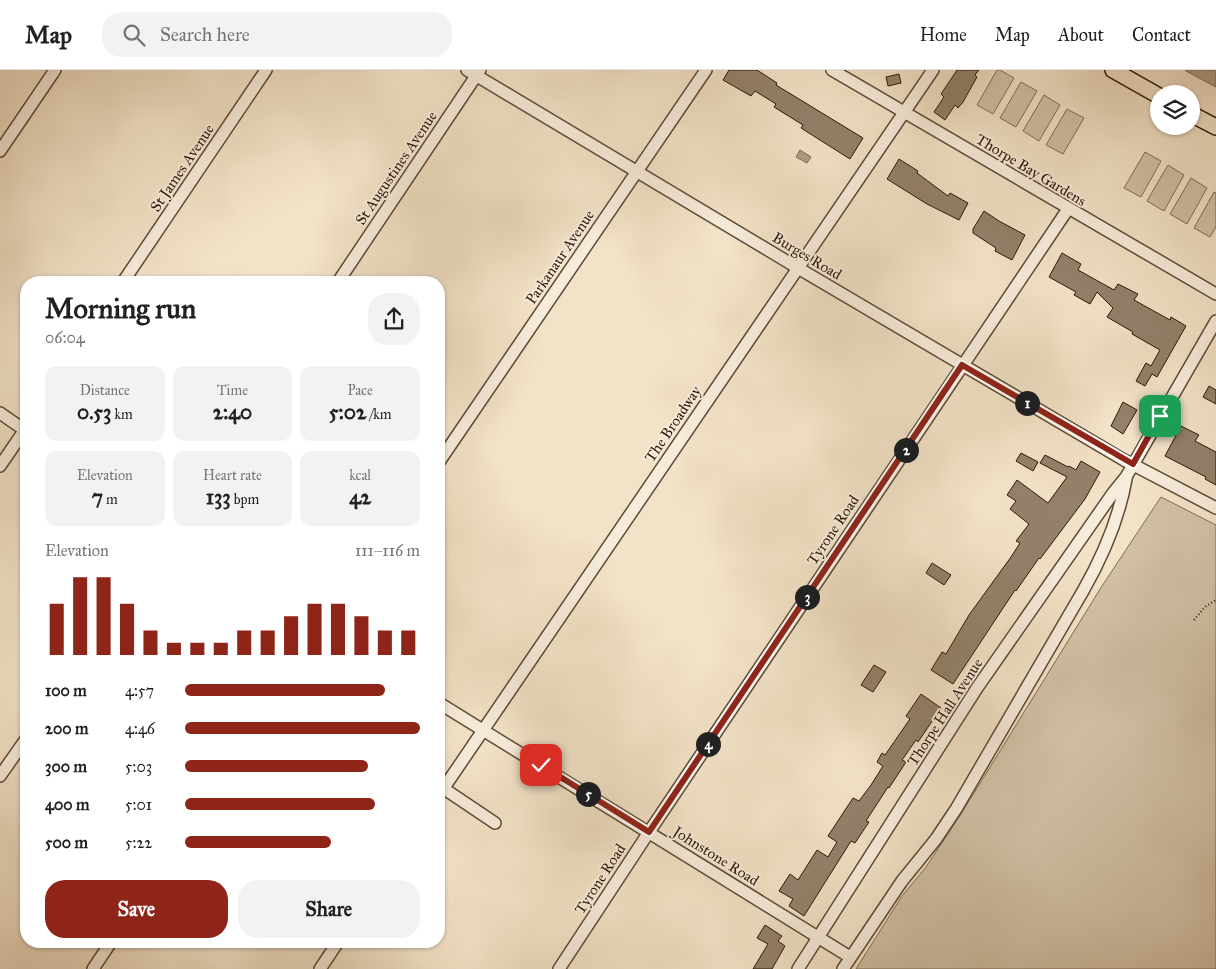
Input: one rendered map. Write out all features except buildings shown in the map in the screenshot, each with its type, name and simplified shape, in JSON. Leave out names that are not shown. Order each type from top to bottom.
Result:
[{"type":"main road","points":[[1114,70],[1150,91]]},
{"type":"main road","points":[[1200,119],[1216,128]]},
{"type":"street","points":[[0,151],[55,70]]},
{"type":"street","name":"St James Avenue","points":[[128,276],[266,70]]},
{"type":"street","name":"Parkanaur Avenue","points":[[445,453],[706,70]]},
{"type":"street","name":"Thorpe Bay Gardens","points":[[832,70],[1216,294]]},
{"type":"street","name":"The Broadway","points":[[445,785],[933,70]]},
{"type":"street","name":"Burges Road","points":[[474,72],[636,172],[962,365],[1133,464],[1216,508]]},
{"type":"street","name":"St Augustines Avenue","points":[[342,276],[474,72]]},
{"type":"street","name":"Tyrone Road","points":[[559,969],[1068,209]]},
{"type":"street","name":"Thorpe Hall Avenue","points":[[798,969],[977,688],[1126,477],[1216,321]]},
{"type":"street","points":[[0,413],[20,425]]},
{"type":"street","points":[[0,466],[20,438]]},
{"type":"street","name":"Thorpe Hall Avenue","points":[[843,969],[902,881],[956,809],[1098,565],[1122,501],[1126,477]]},
{"type":"street","name":"Johnstone Road","points":[[445,707],[850,957]]},
{"type":"street","points":[[0,776],[20,747]]},
{"type":"street","points":[[445,793],[495,823]]},
{"type":"street","points":[[93,969],[107,948]]},
{"type":"street","points":[[320,969],[334,948]]},
{"type":"path","points":[[1194,620],[1205,607],[1216,600]]},
{"type":"shaded area","points":[[997,70],[1014,78],[993,114],[977,105]]},
{"type":"shaded area","points":[[1216,70],[1216,87],[1186,71]]},
{"type":"shaded area","points":[[1021,82],[1037,91],[1016,127],[1000,118]]},
{"type":"shaded area","points":[[1044,95],[1060,105],[1039,141],[1023,131]]},
{"type":"shaded area","points":[[1067,109],[1084,118],[1063,154],[1046,145]]},
{"type":"shaded area","points":[[800,150],[811,157],[807,163],[796,157]]},
{"type":"shaded area","points":[[1145,152],[1161,161],[1141,197],[1124,188]]},
{"type":"shaded area","points":[[1168,165],[1184,175],[1164,211],[1147,201]]},
{"type":"shaded area","points":[[1191,178],[1207,188],[1187,224],[1170,214]]},
{"type":"shaded area","points":[[1214,192],[1216,193],[1216,227],[1210,237],[1194,228]]},
{"type":"shaded area","points":[[1161,497],[1216,525],[1216,969],[856,969],[902,896],[926,867],[961,814],[1102,586]]},
{"type":"route","points":[[541,765],[649,832],[962,365],[1133,464],[1160,416]]}]
